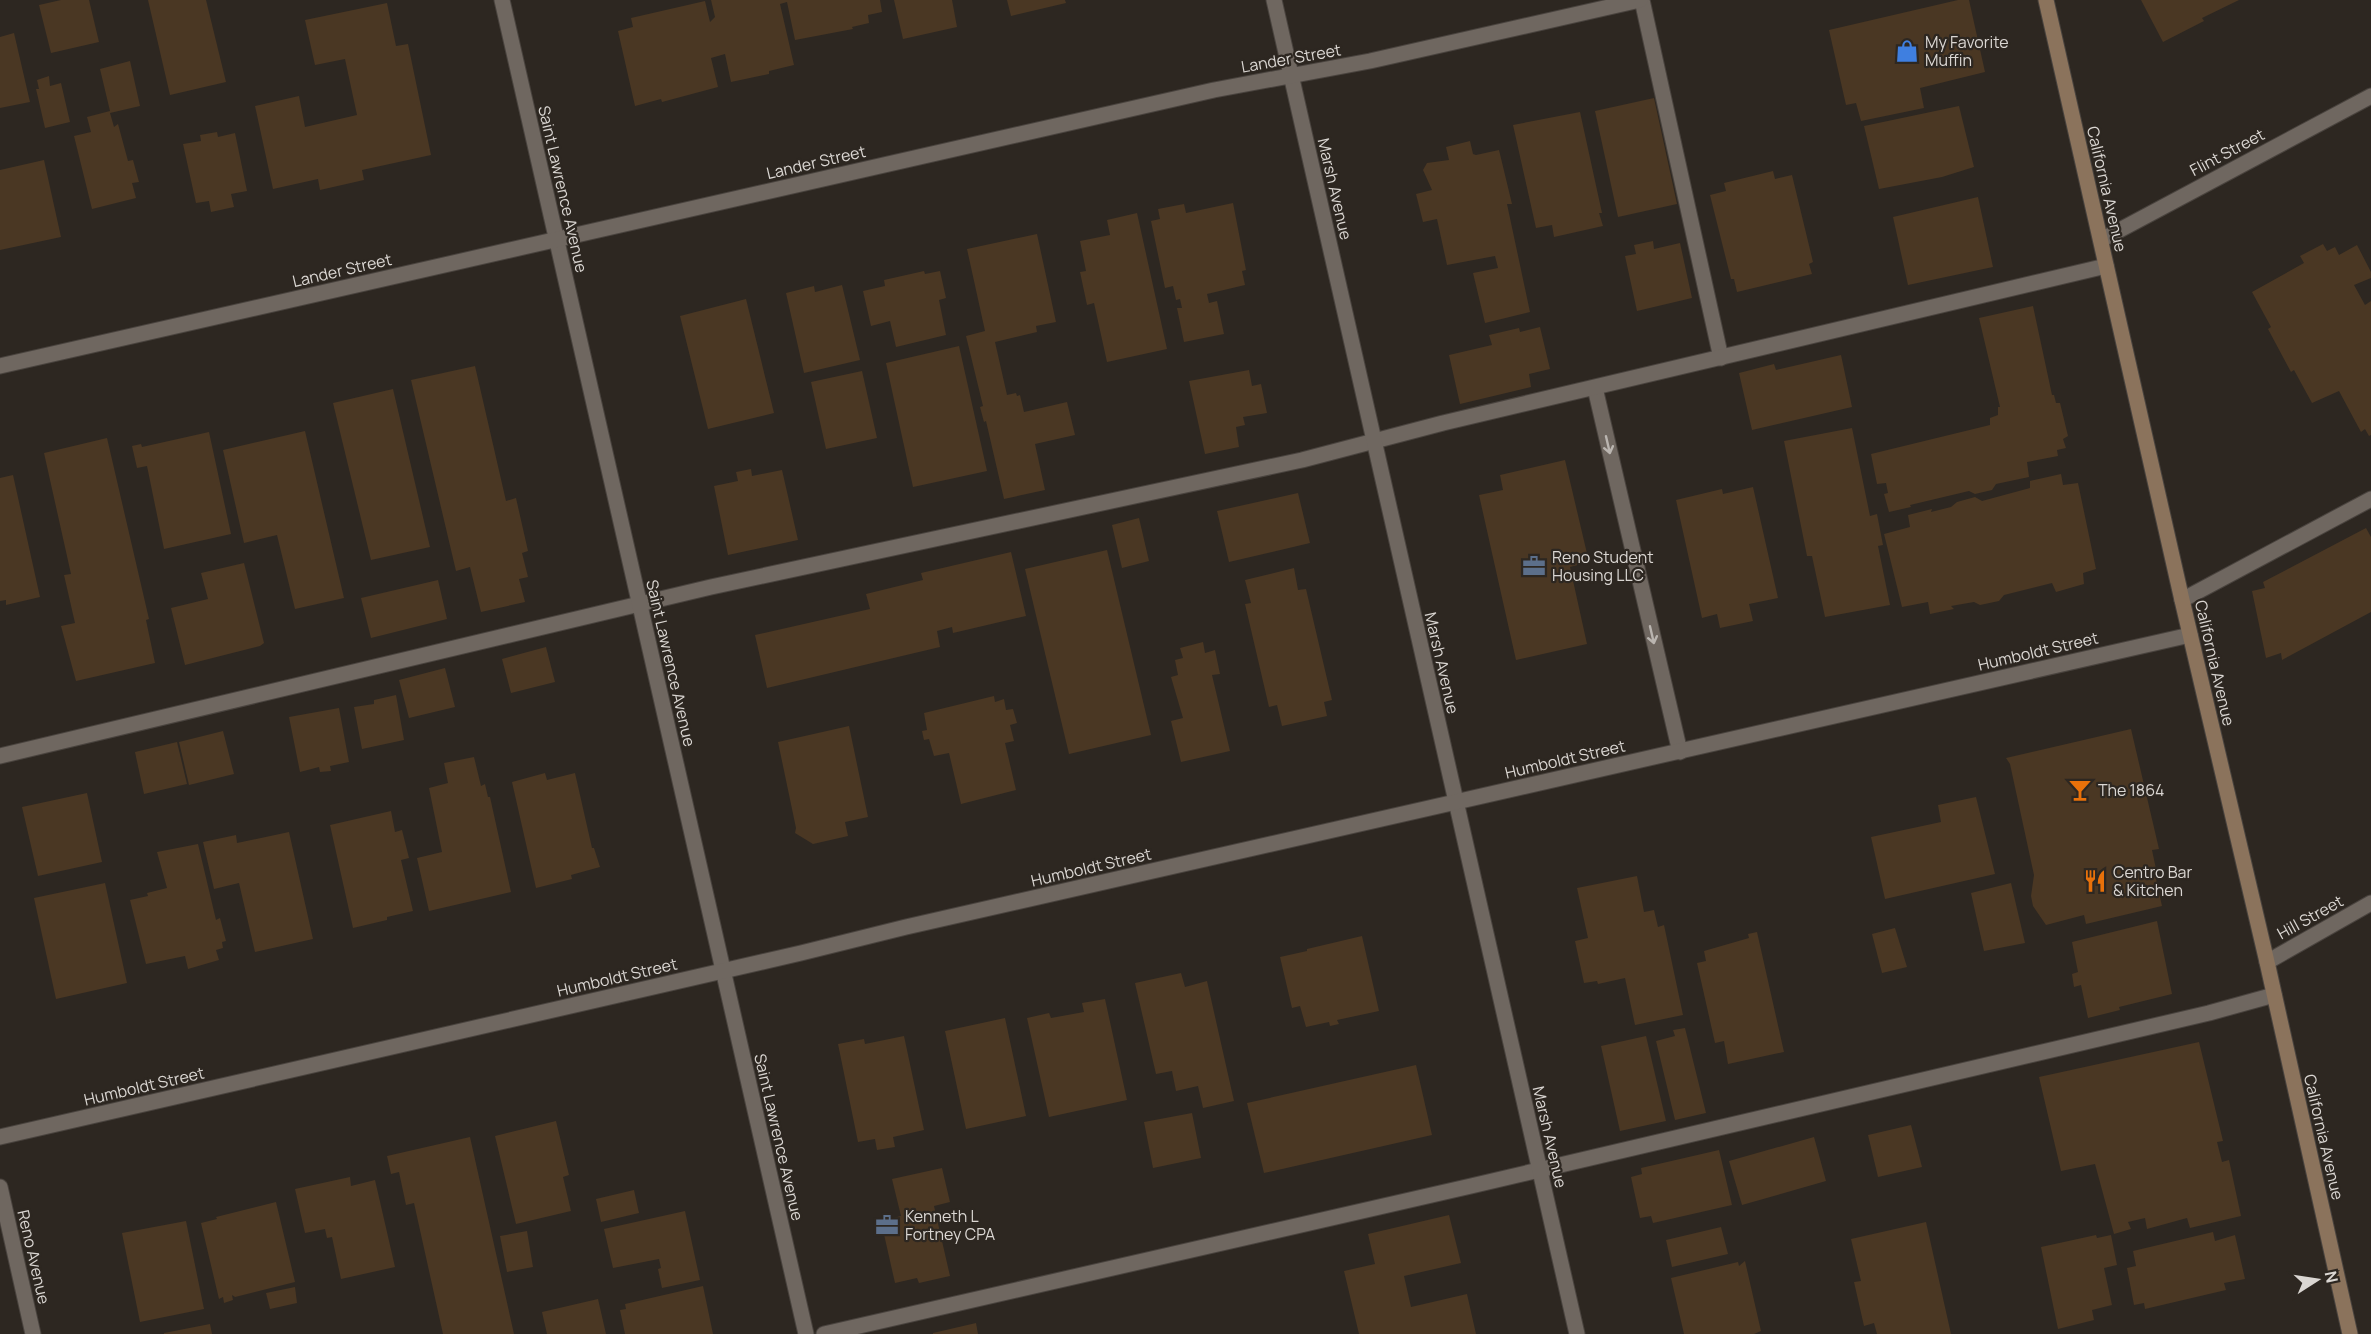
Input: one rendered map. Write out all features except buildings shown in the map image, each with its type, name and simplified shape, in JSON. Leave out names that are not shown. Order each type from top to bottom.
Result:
[{"type":"main road","name":"California Avenue","points":[[2046,0],[2350,1334]]},
{"type":"street","name":"Saint Lawrence Avenue","points":[[502,0],[806,1334]]},
{"type":"street","name":"Marsh Avenue","points":[[1274,0],[1577,1334]]},
{"type":"street","name":"Lander Street","points":[[0,366],[1203,93],[1370,62],[1641,0]]},
{"type":"street","points":[[1641,0],[1721,358]]},
{"type":"street","name":"Flint Street","points":[[2100,240],[2371,96]]},
{"type":"street","points":[[0,756],[711,587],[1302,460],[2106,266]]},
{"type":"street","points":[[1595,388],[1680,752]]},
{"type":"street","points":[[2182,600],[2371,499]]},
{"type":"street","name":"Humboldt Street","points":[[0,1137],[906,927],[2190,634]]},
{"type":"street","name":"Hill Street","points":[[2267,962],[2371,903]]},
{"type":"street","points":[[824,1334],[2209,1013],[2274,995]]},
{"type":"street","name":"Reno Avenue","points":[[0,1187],[33,1334]]},
{"type":"place","name":"My Favorite Muffin","points":[[1907,51]]},
{"type":"place","name":"Reno Student Housing LLC","points":[[1534,566]]},
{"type":"place","name":"The 1864","points":[[2080,790]]},
{"type":"place","name":"Centro Bar & Kitchen","points":[[2095,881]]},
{"type":"place","name":"Kenneth L Fortney CPA","points":[[887,1225]]}]
